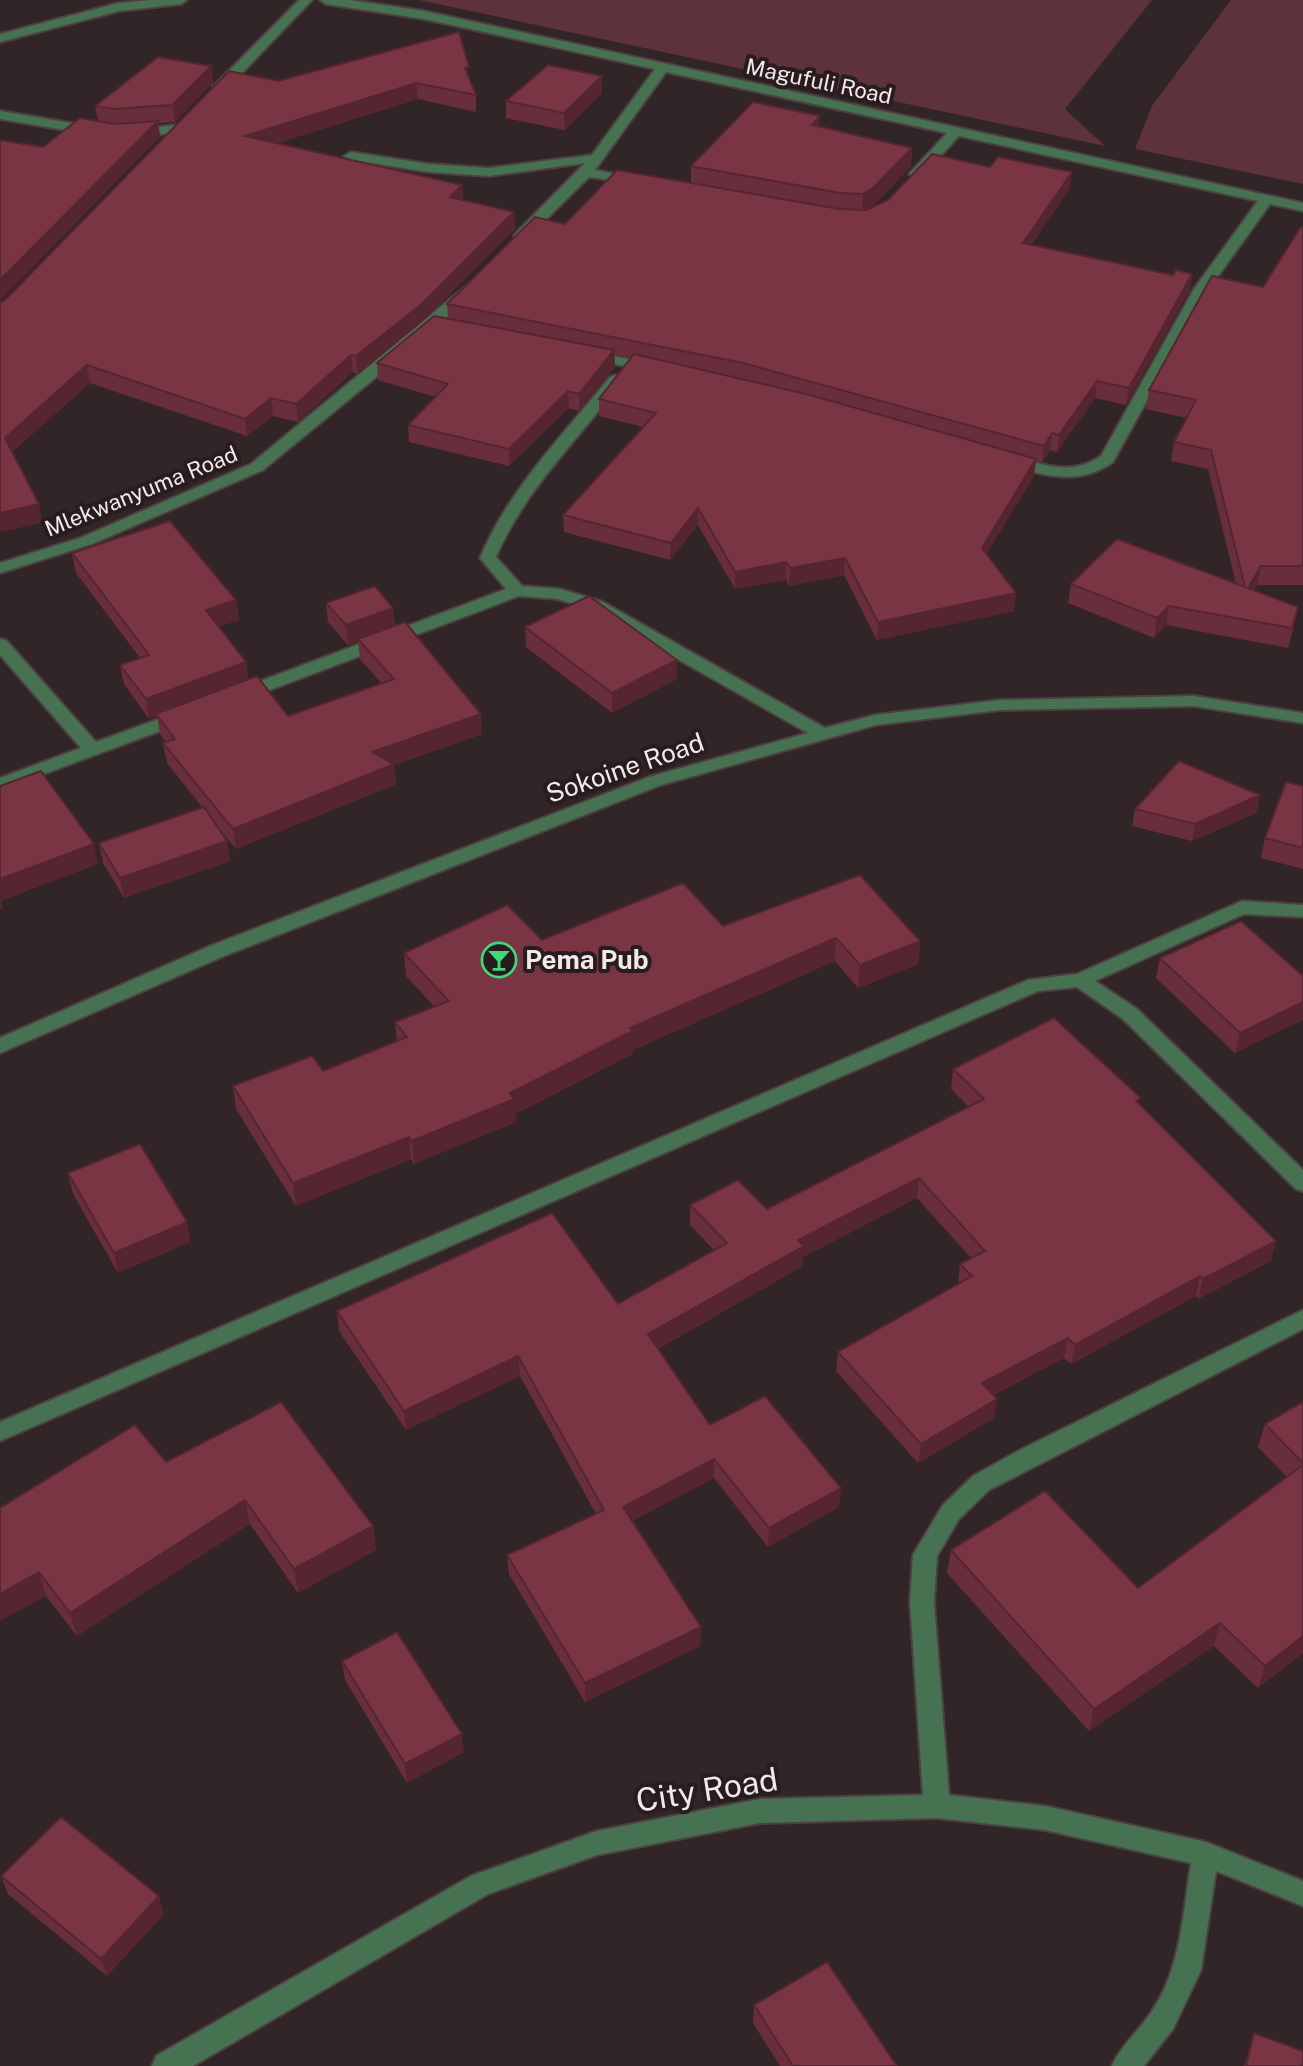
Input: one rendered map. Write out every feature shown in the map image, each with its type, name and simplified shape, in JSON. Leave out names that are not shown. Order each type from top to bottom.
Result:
[{"type":"street","points":[[0,38],[119,7],[181,0]]},
{"type":"street","points":[[211,96],[306,0]]},
{"type":"street","name":"Magufuli Road","points":[[326,0],[424,15],[1303,207]]},
{"type":"street","points":[[508,249],[586,172],[662,68]]},
{"type":"street","points":[[0,115],[110,132],[177,129]]},
{"type":"street","points":[[156,151],[188,118]]},
{"type":"street","points":[[902,188],[956,131]]},
{"type":"street","points":[[351,156],[489,172],[596,158]]},
{"type":"street","points":[[586,172],[645,183]]},
{"type":"street","points":[[990,455],[1067,474],[1098,467],[1107,459],[1201,289],[1267,199]]},
{"type":"street","name":"Mlekwanyuma Road","points":[[0,568],[86,541],[257,467],[438,326],[475,281]]},
{"type":"street","points":[[568,351],[673,372]]},
{"type":"street","points":[[517,591],[488,558],[495,537],[517,504],[629,363]]},
{"type":"street","points":[[224,701],[517,591],[560,594],[597,606],[821,733]]},
{"type":"street","points":[[0,644],[93,750]]},
{"type":"street","name":"Sokoine Road","points":[[0,1046],[217,951],[655,781],[821,733],[875,720],[1000,705],[1194,701],[1303,718]]},
{"type":"street","points":[[0,784],[195,712]]},
{"type":"street","points":[[0,1432],[1035,985],[1080,980],[1242,907],[1303,911]]},
{"type":"street","points":[[1080,980],[1130,1014],[1303,1183]]},
{"type":"street","points":[[937,1806],[922,1602],[925,1555],[951,1512],[981,1483],[1026,1458],[1303,1319]]},
{"type":"street","name":"City Road","points":[[166,2066],[480,1885],[597,1843],[760,1811],[937,1806],[1045,1818],[1206,1854],[1303,1894]]},
{"type":"street","points":[[1126,2066],[1163,2020],[1187,1970],[1206,1854]]},
{"type":"shaded area","points":[[419,0],[1152,0],[1065,109],[1105,146]]},
{"type":"shaded area","points":[[1231,0],[1303,0],[1303,184],[1135,149],[1152,106]]},
{"type":"building","points":[[459,32],[469,67],[465,68],[476,95],[416,83],[245,136],[462,185],[450,197],[514,212],[423,303],[356,356],[351,355],[296,404],[271,398],[245,419],[87,365],[5,438],[39,504],[0,513],[0,302],[229,71],[278,81]]},
{"type":"building","points":[[158,57],[211,66],[172,105],[114,109],[95,106]]},
{"type":"building","points":[[548,65],[602,76],[564,113],[506,101]]},
{"type":"building","points":[[753,102],[820,116],[812,125],[912,148],[874,187],[863,194],[840,193],[691,166]]},
{"type":"building","points":[[80,118],[115,124],[158,121],[0,280],[0,140],[43,147]]},
{"type":"building","points":[[932,154],[990,167],[998,157],[1072,172],[1023,243],[1173,275],[1176,270],[1192,274],[1129,388],[1097,381],[1059,435],[1052,433],[1044,446],[743,363],[447,304],[535,217],[565,224],[617,170],[839,209],[866,210],[888,200]]},
{"type":"building","points":[[1300,228],[1303,228],[1303,566],[1261,566],[1248,588],[1298,607],[1292,628],[1169,606],[1157,618],[1071,584],[1117,539],[1245,587],[1211,450],[1174,442],[1196,400],[1149,390],[1212,276],[1263,287]]},
{"type":"building","points":[[434,316],[614,350],[579,394],[568,391],[509,449],[408,425],[448,384],[377,363]]},
{"type":"building","points":[[634,354],[810,395],[1036,459],[982,548],[1016,593],[878,622],[845,558],[790,568],[786,562],[735,572],[698,508],[671,543],[563,515],[656,413],[599,399]]},
{"type":"building","points":[[170,521],[236,600],[206,610],[246,662],[146,699],[120,665],[149,655],[72,553]]},
{"type":"building","points":[[375,586],[393,608],[346,625],[326,603]]},
{"type":"building","points":[[589,596],[677,660],[612,693],[525,627]]},
{"type":"building","points":[[405,622],[481,714],[372,752],[394,764],[233,829],[163,743],[175,739],[156,714],[257,676],[288,716],[394,679],[358,639]]},
{"type":"building","points":[[1179,761],[1260,795],[1195,824],[1135,809]]},
{"type":"building","points":[[41,771],[94,844],[0,879],[0,786]]},
{"type":"building","points":[[1286,782],[1303,786],[1303,848],[1265,838]]},
{"type":"building","points":[[204,807],[227,841],[120,878],[99,843]]},
{"type":"building","points":[[860,875],[920,941],[860,965],[836,938],[630,1028],[633,1031],[510,1093],[514,1099],[412,1141],[409,1137],[293,1183],[233,1086],[312,1056],[323,1071],[407,1037],[395,1022],[449,1001],[404,953],[507,905],[542,940],[683,883],[723,926]]},
{"type":"building","points":[[1241,921],[1303,976],[1303,1002],[1240,1033],[1160,958]]},
{"type":"building","points":[[1054,1018],[1141,1098],[1136,1101],[1276,1241],[1203,1279],[1200,1276],[1075,1345],[1068,1338],[982,1383],[997,1399],[921,1444],[838,1352],[972,1276],[960,1264],[985,1251],[919,1178],[798,1240],[804,1246],[648,1334],[710,1425],[765,1396],[841,1488],[769,1528],[714,1459],[623,1507],[701,1627],[585,1683],[507,1555],[604,1510],[518,1356],[404,1411],[337,1311],[552,1213],[618,1304],[727,1243],[690,1205],[738,1180],[767,1209],[984,1099],[953,1069]]},
{"type":"building","points":[[140,1144],[187,1222],[114,1253],[68,1173]]},
{"type":"building","points":[[281,1402],[373,1526],[294,1569],[245,1500],[70,1613],[39,1572],[0,1594],[0,1508],[135,1425],[166,1462]]},
{"type":"building","points":[[1303,1402],[1303,1463],[1265,1424]]},
{"type":"building","points":[[1303,1465],[1303,1636],[1265,1666],[1220,1623],[1094,1709],[951,1550],[1045,1491],[1138,1588]]},
{"type":"building","points":[[397,1632],[462,1734],[405,1764],[342,1661]]},
{"type":"building","points":[[61,1817],[159,1896],[101,1959],[1,1876]]},
{"type":"building","points":[[827,1962],[897,2066],[793,2066],[754,2005]]},
{"type":"building","points":[[1254,2033],[1303,2051],[1303,2066],[1246,2066]]},
{"type":"place","name":"Pema Pub","points":[[499,960]]}]
